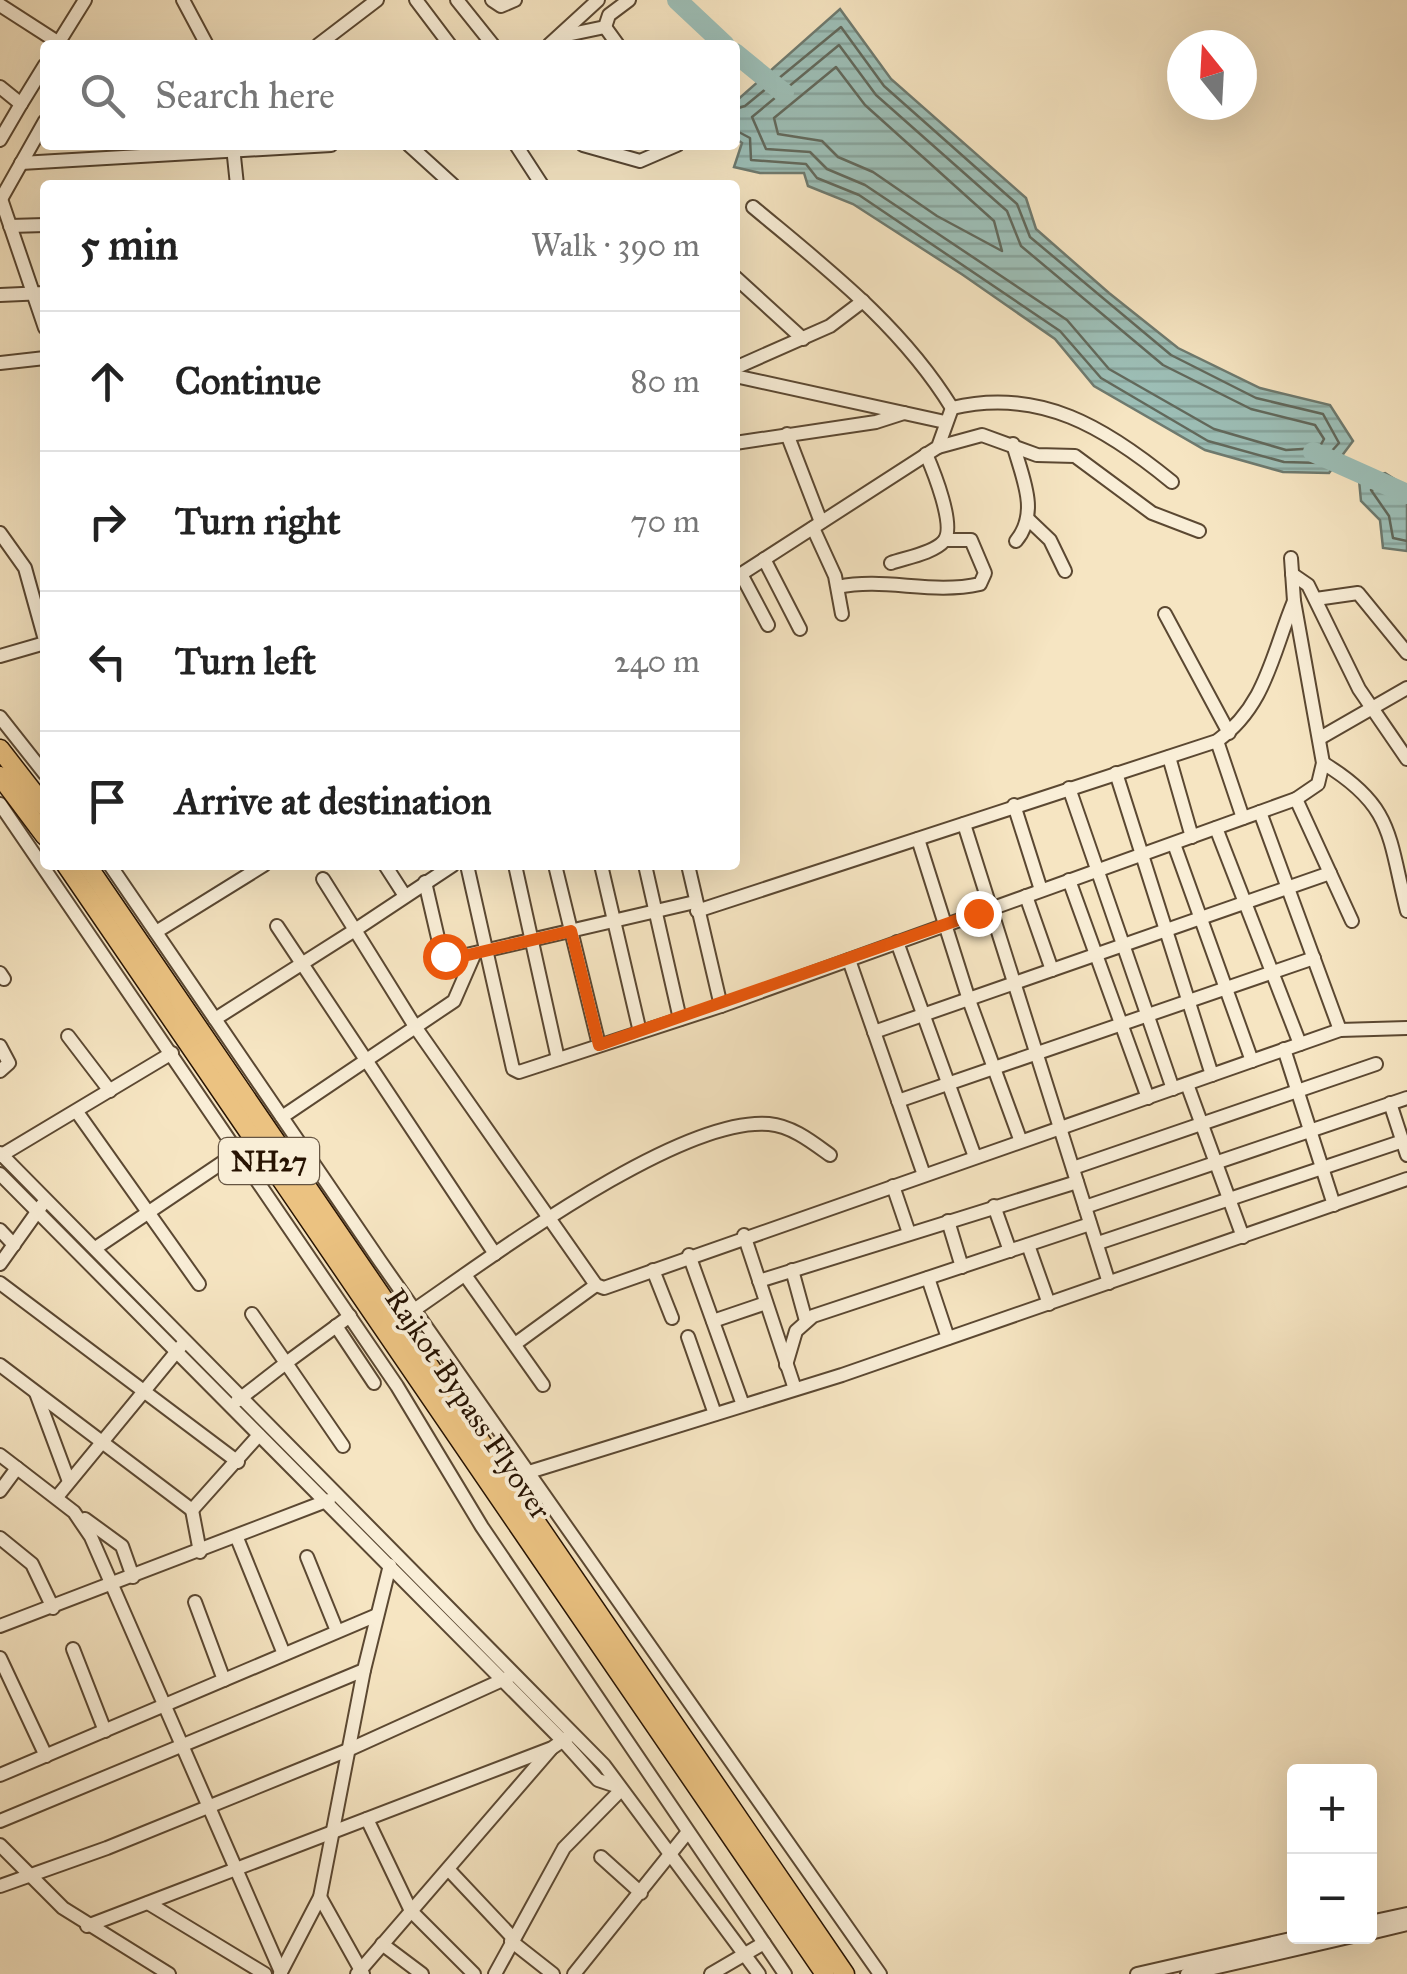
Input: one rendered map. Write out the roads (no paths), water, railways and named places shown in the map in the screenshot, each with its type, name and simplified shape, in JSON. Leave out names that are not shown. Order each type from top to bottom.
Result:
[{"type":"highway","points":[[0,749],[40,801]]},
{"type":"highway","points":[[0,776],[40,829]]},
{"type":"highway","name":"Rajkot Bypass Flyover","points":[[69,870],[845,1974]]},
{"type":"highway","name":"Rajkot Bypass Flyover","points":[[90,870],[825,1974]]},
{"type":"street","points":[[60,40],[85,0]]},
{"type":"street","points":[[183,0],[204,40]]},
{"type":"street","points":[[325,40],[378,0]]},
{"type":"street","points":[[416,0],[446,40]]},
{"type":"street","points":[[457,0],[489,40]]},
{"type":"street","points":[[492,0],[501,6],[515,0]]},
{"type":"street","points":[[556,40],[598,0]]},
{"type":"street","points":[[605,27],[610,15],[629,0]]},
{"type":"street","points":[[0,6],[52,40]]},
{"type":"street","points":[[562,36],[605,27]]},
{"type":"street","points":[[605,27],[614,40]]},
{"type":"street","points":[[0,140],[40,73]]},
{"type":"street","points":[[0,87],[22,104]]},
{"type":"street","points":[[0,295],[40,293],[1,203],[40,130]]},
{"type":"street","points":[[21,163],[206,150]]},
{"type":"street","points":[[234,150],[236,180]]},
{"type":"street","points":[[414,150],[448,180]]},
{"type":"street","points":[[519,150],[539,180]]},
{"type":"street","points":[[602,150],[640,160],[665,150]]},
{"type":"street","points":[[752,207],[864,302],[930,372],[952,408]]},
{"type":"street","points":[[10,226],[40,225]]},
{"type":"street","points":[[740,281],[803,339]]},
{"type":"street","points":[[740,370],[803,339],[864,302]]},
{"type":"street","points":[[0,363],[40,359]]},
{"type":"street","points":[[740,373],[945,422]]},
{"type":"street","points":[[952,408],[1028,402],[1068,414],[1099,428],[1172,482]]},
{"type":"street","points":[[945,540],[945,509],[932,450],[952,408]]},
{"type":"street","points":[[740,442],[876,422],[905,413]]},
{"type":"street","points":[[786,434],[838,587],[842,614]]},
{"type":"street","points":[[740,575],[932,450],[982,435],[1038,455],[1060,454],[1086,460],[1152,514],[1200,531]]},
{"type":"street","points":[[1013,444],[1026,488],[1029,520],[1016,541]]},
{"type":"street","points":[[1029,520],[1050,540],[1066,571]]},
{"type":"street","points":[[0,533],[25,568],[40,623]]},
{"type":"street","points":[[838,587],[862,582],[940,591],[980,584],[986,577],[971,540],[964,537],[945,540],[890,564]]},
{"type":"street","points":[[468,870],[480,953],[513,1070],[720,1006],[1296,799],[1318,784],[1323,763],[1294,601],[1291,558]]},
{"type":"street","points":[[764,559],[800,628]]},
{"type":"street","points":[[1292,574],[1308,585],[1358,689],[1407,759]]},
{"type":"street","points":[[740,579],[768,625]]},
{"type":"street","points":[[1316,598],[1358,593],[1407,653]]},
{"type":"street","points":[[426,882],[445,956],[480,953],[656,911],[696,907],[918,839],[1223,737],[1250,714],[1266,683],[1294,601]]},
{"type":"street","points":[[1166,614],[1223,737],[1243,818]]},
{"type":"street","points":[[0,656],[40,643]]},
{"type":"street","points":[[1320,738],[1407,688]]},
{"type":"street","points":[[0,717],[40,768]]},
{"type":"street","points":[[1169,757],[1192,837]]},
{"type":"street","points":[[1323,763],[1362,788],[1379,810],[1407,911]]},
{"type":"street","points":[[1116,773],[1212,1075]]},
{"type":"street","points":[[1070,788],[1172,1088]]},
{"type":"street","points":[[1296,799],[1352,922]]},
{"type":"street","points":[[0,804],[40,862]]},
{"type":"street","points":[[1014,806],[1041,890]]},
{"type":"street","points":[[1260,812],[1291,887],[1340,1030]]},
{"type":"street","points":[[964,824],[1109,1283]]},
{"type":"street","points":[[1216,828],[1300,1044]]},
{"type":"street","points":[[918,839],[992,1068],[1020,1140]]},
{"type":"street","points":[[1174,844],[1252,1061]]},
{"type":"street","points":[[46,870],[350,1316],[493,1543],[785,1974]]},
{"type":"street","points":[[113,870],[414,1310],[880,1974]]},
{"type":"street","points":[[156,932],[256,870]]},
{"type":"street","points":[[388,870],[405,896]]},
{"type":"street","points":[[215,1019],[445,870]]},
{"type":"street","points":[[517,870],[558,1059]]},
{"type":"street","points":[[556,870],[599,1045]]},
{"type":"street","points":[[601,870],[640,1032]]},
{"type":"street","points":[[646,870],[680,1019]]},
{"type":"street","points":[[689,870],[720,1006]]},
{"type":"street","points":[[874,1032],[1330,873]]},
{"type":"street","points":[[324,879],[416,1028],[547,1221],[596,1285]]},
{"type":"street","points":[[1069,880],[1148,1098]]},
{"type":"street","points":[[1026,896],[1052,970]]},
{"type":"street","points":[[277,926],[495,1254]]},
{"type":"street","points":[[897,942],[975,1157]]},
{"type":"street","points":[[282,1117],[454,1001],[480,953]]},
{"type":"street","points":[[898,1101],[1314,958]]},
{"type":"street","points":[[848,960],[924,1175]]},
{"type":"street","points":[[515,1344],[596,1285],[614,1286],[744,1235],[1340,1030],[1407,1028]]},
{"type":"street","points":[[68,1036],[110,1091]]},
{"type":"street","points":[[0,1046],[9,1063],[0,1071]]},
{"type":"street","points":[[1284,1049],[1334,1205]]},
{"type":"street","points":[[172,1053],[1,1155],[42,1206],[237,1401],[390,1567],[509,1677]]},
{"type":"street","points":[[759,1281],[994,1206],[1204,1123],[1376,1064]]},
{"type":"street","points":[[1187,1084],[1243,1237]]},
{"type":"street","points":[[1085,1207],[1407,1098]]},
{"type":"street","points":[[1098,1244],[1322,1165],[1405,1148],[1390,1103]]},
{"type":"street","points":[[77,1112],[199,1284]]},
{"type":"street","points":[[414,1310],[495,1254],[645,1162],[744,1126],[784,1127],[830,1155]]},
{"type":"street","points":[[96,1248],[238,1152]]},
{"type":"street","points":[[0,1174],[96,1248],[182,1345]]},
{"type":"street","points":[[528,1472],[795,1389],[1407,1179]]},
{"type":"street","points":[[893,1186],[909,1233]]},
{"type":"street","points":[[0,1264],[42,1206]]},
{"type":"street","points":[[994,1206],[1010,1251]]},
{"type":"street","points":[[948,1221],[962,1267]]},
{"type":"street","points":[[786,1365],[790,1342],[806,1321],[1090,1224]]},
{"type":"street","points":[[0,1230],[14,1244]]},
{"type":"street","points":[[744,1235],[795,1389]]},
{"type":"street","points":[[1028,1246],[1049,1304]]},
{"type":"street","points":[[689,1256],[743,1406]]},
{"type":"street","points":[[654,1270],[672,1318]]},
{"type":"street","points":[[792,1270],[806,1321]]},
{"type":"street","points":[[465,1275],[543,1384]]},
{"type":"street","points":[[928,1278],[948,1338]]},
{"type":"street","points":[[0,1283],[238,1462]]},
{"type":"street","points":[[713,1321],[766,1303]]},
{"type":"street","points":[[252,1314],[343,1446]]},
{"type":"street","points":[[237,1401],[350,1316]]},
{"type":"street","points":[[336,1326],[374,1383]]},
{"type":"street","points":[[688,1337],[715,1414]]},
{"type":"street","points":[[57,1498],[68,1478],[182,1345]]},
{"type":"street","points":[[0,1365],[192,1510],[200,1552]]},
{"type":"street","points":[[35,1391],[68,1478]]},
{"type":"street","points":[[237,1401],[259,1435],[394,1552],[598,1780],[618,1789],[759,1974]]},
{"type":"street","points":[[192,1510],[259,1435]]},
{"type":"street","points":[[0,1454],[122,1546],[133,1577]]},
{"type":"street","points":[[0,1491],[18,1468]]},
{"type":"street","points":[[0,1626],[330,1499]]},
{"type":"street","points":[[74,1512],[91,1536],[280,1973]]},
{"type":"street","points":[[0,1538],[32,1564],[53,1608]]},
{"type":"street","points":[[236,1538],[284,1654]]},
{"type":"street","points":[[280,1973],[320,1896],[364,1670],[394,1552]]},
{"type":"street","points":[[307,1557],[338,1632]]},
{"type":"street","points":[[195,1602],[224,1680]]},
{"type":"street","points":[[0,1775],[377,1615]]},
{"type":"street","points":[[73,1648],[105,1731]]},
{"type":"street","points":[[0,1658],[46,1756]]},
{"type":"street","points":[[0,1821],[364,1670]]},
{"type":"street","points":[[0,1886],[348,1750],[509,1677]]},
{"type":"street","points":[[87,1926],[563,1741]]},
{"type":"street","points":[[320,1896],[360,1973],[563,1741]]},
{"type":"street","points":[[495,1974],[564,1848],[618,1789]]},
{"type":"street","points":[[367,1819],[411,1911],[474,1974]]},
{"type":"street","points":[[574,1974],[688,1833]]},
{"type":"street","points":[[0,1845],[87,1926],[170,1974]]},
{"type":"street","points":[[601,1857],[641,1893]]},
{"type":"street","points":[[448,1869],[512,1939],[553,1974]]},
{"type":"street","points":[[148,1903],[265,1974]]},
{"type":"street","points":[[1377,1920],[1407,1914]]},
{"type":"street","points":[[1377,1931],[1407,1924]]},
{"type":"street","points":[[1137,1974],[1287,1940]]},
{"type":"street","points":[[711,1974],[764,1942]]},
{"type":"street","points":[[382,1944],[422,1974]]},
{"type":"street","points":[[1186,1974],[1318,1944]]},
{"type":"water","points":[[840,9],[891,79],[1026,198],[1036,229],[1109,293],[1178,348],[1260,388],[1330,405],[1353,441],[1329,473],[1283,472],[1205,450],[1094,386],[1055,339],[853,204],[808,186],[804,173],[760,173],[734,167],[742,143],[740,98]]},
{"type":"water","points":[[1385,473],[1407,487],[1407,551],[1383,548],[1380,520],[1361,501],[1359,480]]},
{"type":"waterway","points":[[677,0],[720,40]]},
{"type":"waterway","points":[[740,57],[784,93]]},
{"type":"waterway","points":[[1313,452],[1407,494]]}]
